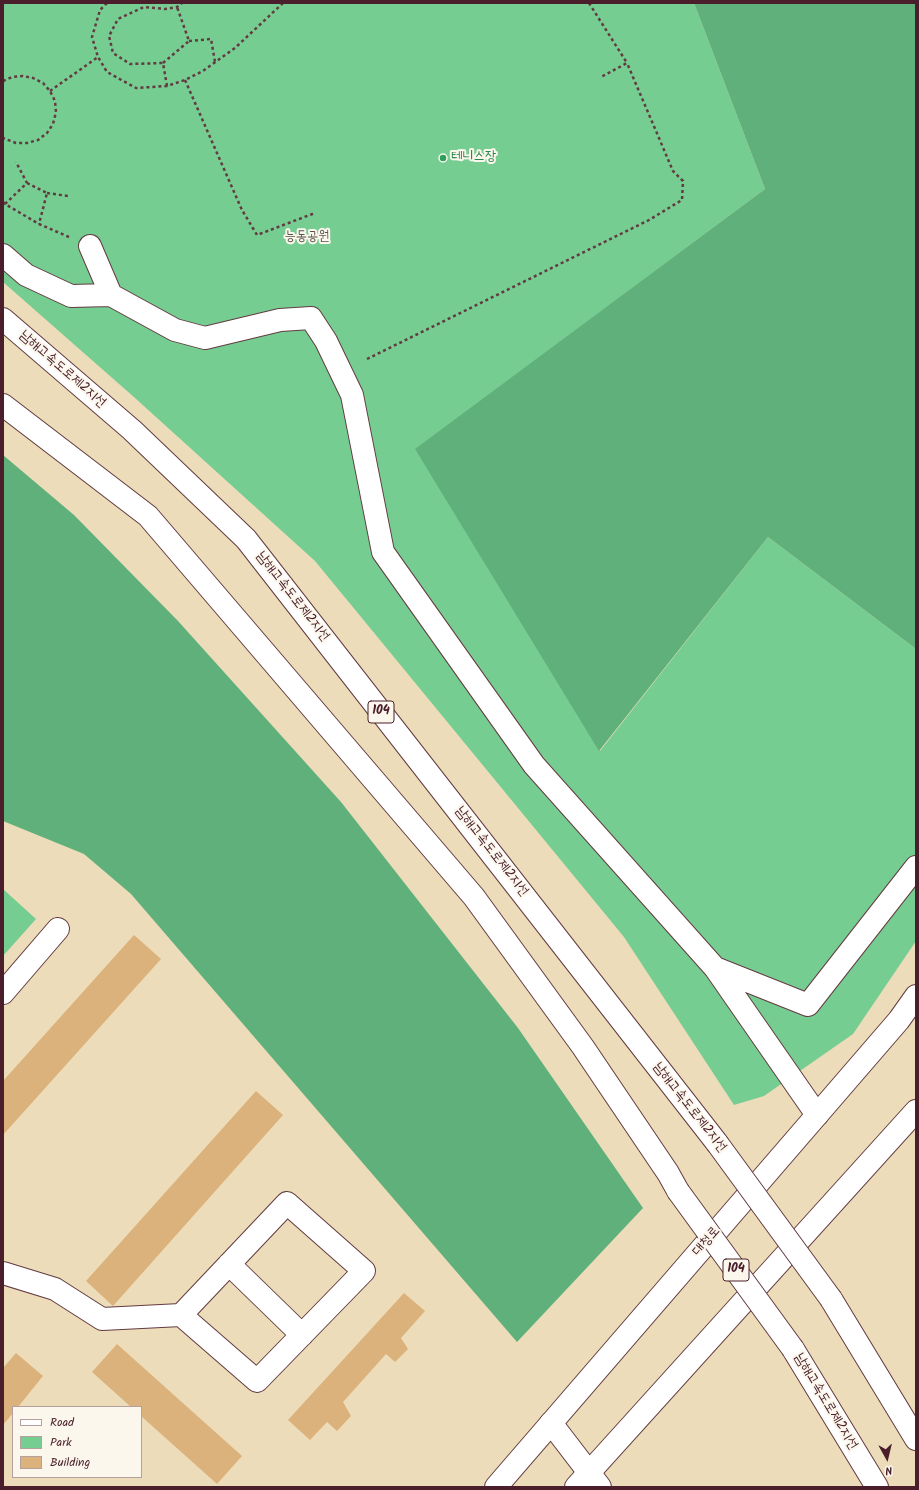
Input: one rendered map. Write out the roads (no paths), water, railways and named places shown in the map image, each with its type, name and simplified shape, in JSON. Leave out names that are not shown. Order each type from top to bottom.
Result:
[{"type":"main road","points":[[90,246],[111,295]]},
{"type":"main road","points":[[3,255],[26,275],[71,296],[111,295],[175,330],[205,338],[280,320],[311,318],[326,341],[352,395],[383,552],[534,765],[715,968],[817,1114]]},
{"type":"main road","name":"남해고속도로제2지선","points":[[3,319],[132,430],[246,539],[717,1143],[831,1299],[916,1439]]},
{"type":"main road","name":"남해고속도로제2지선","points":[[3,404],[154,522],[474,897],[583,1047],[668,1173],[678,1191],[793,1349],[877,1487]]},
{"type":"main road","points":[[715,968],[808,1005],[916,867]]},
{"type":"main road","points":[[3,993],[58,930]]},
{"type":"main road","name":"대청로","points":[[496,1487],[898,1020],[916,996]]},
{"type":"main road","points":[[551,1423],[589,1482],[916,1111]]},
{"type":"main road","points":[[3,1273],[55,1288],[102,1319],[181,1315],[287,1203],[364,1271],[257,1381],[181,1315]]},
{"type":"main road","points":[[229,1264],[302,1335]]},
{"type":"place","name":"테니스장","points":[[443,158]]},
{"type":"park label","name":"능동공원","points":[[307,238]]}]
